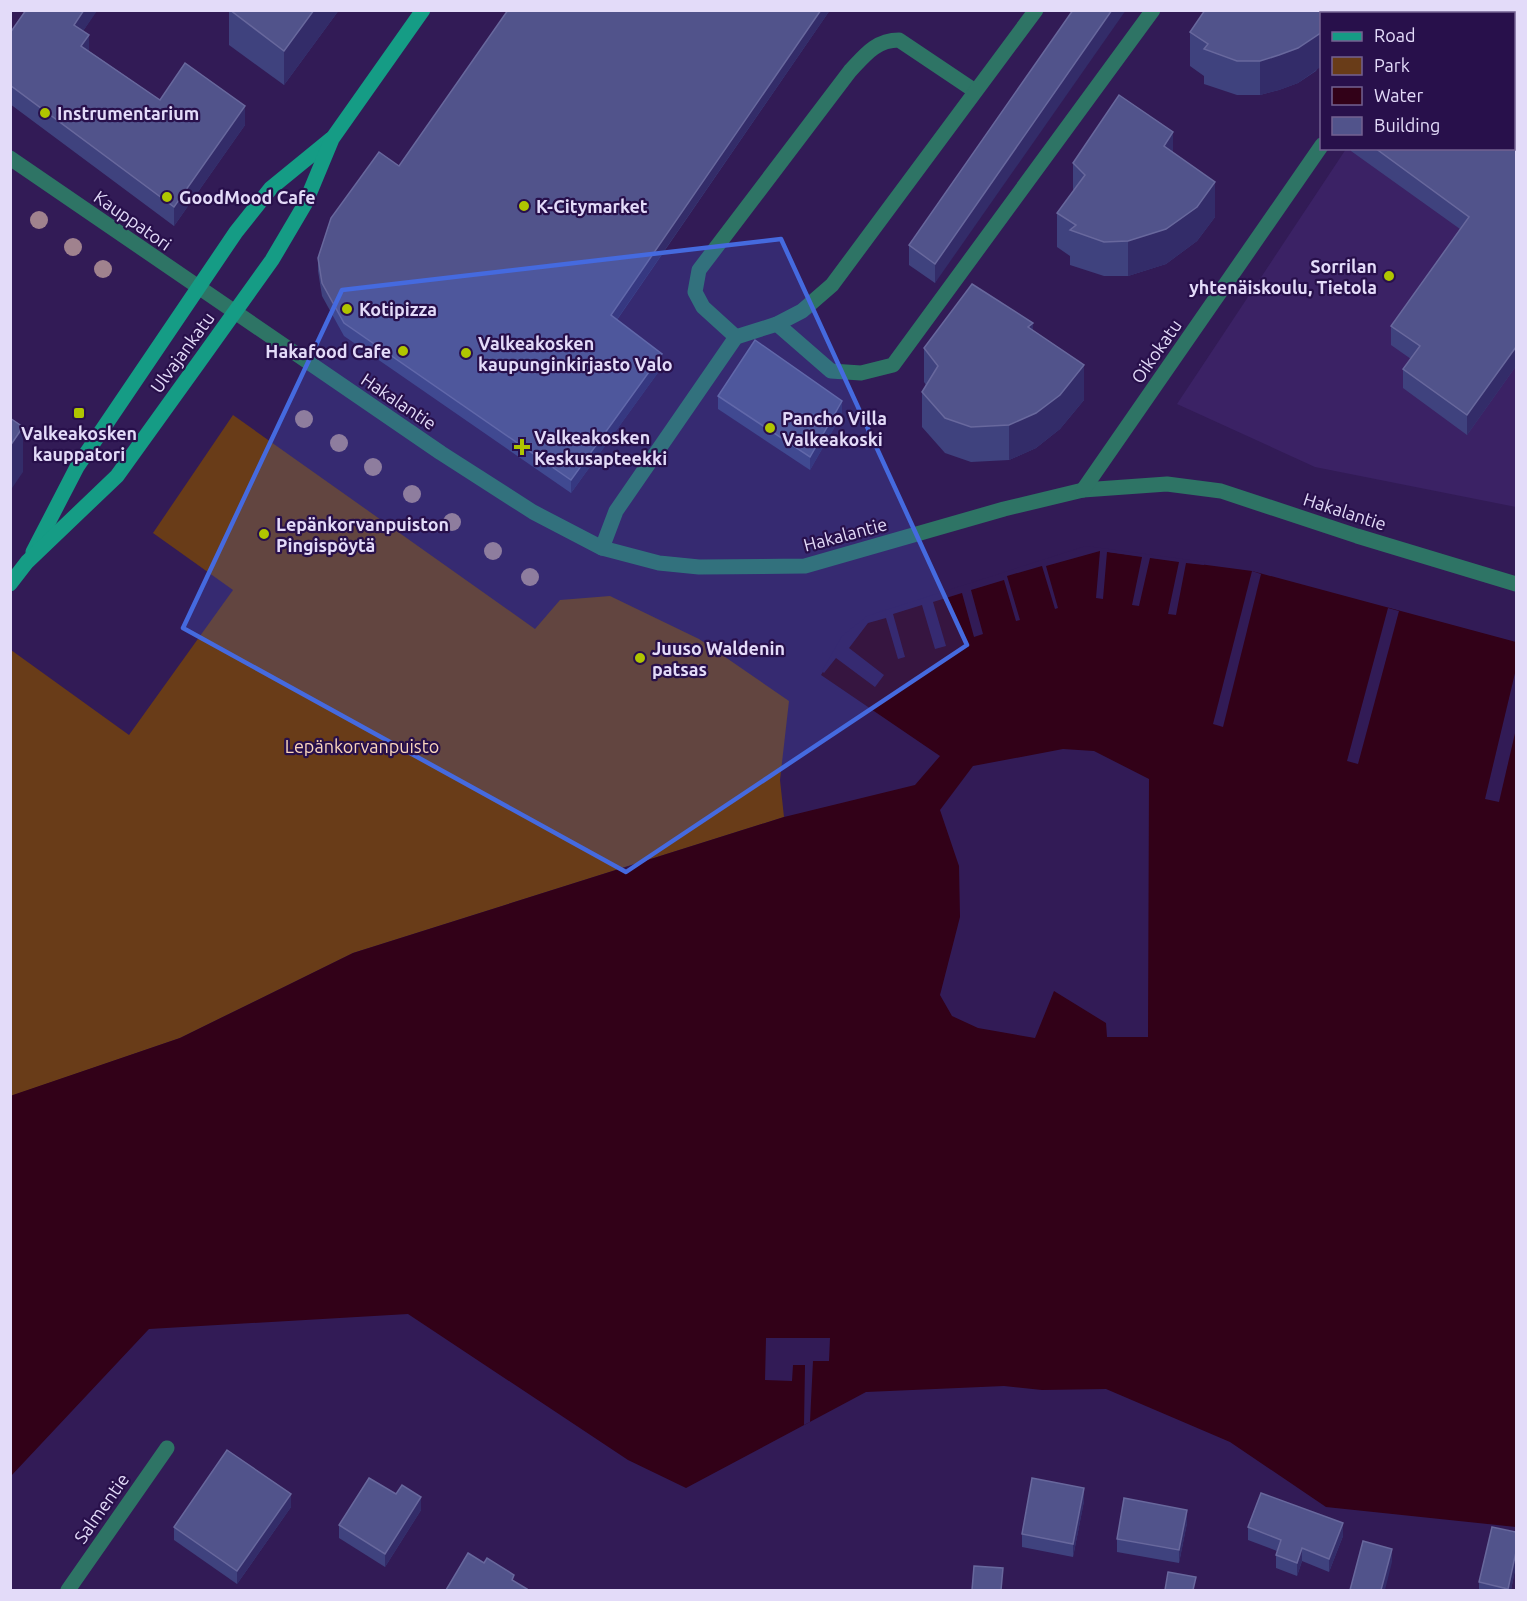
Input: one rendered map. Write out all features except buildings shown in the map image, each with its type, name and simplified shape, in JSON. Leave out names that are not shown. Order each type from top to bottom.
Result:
[{"type":"main road","name":"Ulvajankatu","points":[[10,584],[27,562],[117,476],[272,260],[305,204],[332,139],[423,10]]},
{"type":"main road","name":"Ulvajankatu","points":[[27,562],[77,467],[197,287],[271,188],[332,139]]},
{"type":"street","points":[[602,548],[616,511],[736,337],[777,324],[802,311],[832,285],[1036,10]]},
{"type":"street","points":[[777,324],[831,370],[861,373],[893,365],[1153,10]]},
{"type":"street","points":[[736,337],[703,307],[695,292],[699,270],[850,71],[873,47],[886,40],[899,40],[975,91]]},
{"type":"street","name":"Oikokatu","points":[[1083,490],[1320,147]]},
{"type":"street","name":"Kauppatori","points":[[10,158],[234,313]]},
{"type":"street","name":"Hakalantie","points":[[234,313],[533,512],[602,548],[659,563],[699,567],[806,567],[1004,509],[1083,490],[1167,484],[1221,491],[1357,536],[1516,584]]},
{"type":"street","name":"Salmentie","points":[[68,1590],[167,1448]]},
{"type":"highlighted area","points":[[781,239],[967,645],[626,872],[183,628],[342,290]]},
{"type":"shaded area","name":"Sorrilan yhtenäiskoulu, Tietola","points":[[1437,10],[1516,11],[1516,507],[1315,467],[1177,404],[1345,150],[1515,150],[1515,12],[1436,12]]},
{"type":"green space","name":"Lepänkorvanpuisto","points":[[233,415],[535,629],[560,600],[610,596],[699,639],[789,701],[780,780],[784,817],[353,953],[180,1038],[11,1096],[11,650],[129,735],[233,590],[153,533]]},
{"type":"water","points":[[1086,549],[1252,571],[1516,642],[1516,1527],[1326,1507],[1230,1442],[1106,1389],[1042,1390],[1004,1386],[866,1392],[686,1488],[628,1460],[408,1314],[149,1329],[11,1476],[10,1096],[180,1038],[353,953],[784,817],[915,785],[940,756],[821,675],[844,638],[868,619]],"holes":[[[1063,749],[1094,751],[1149,779],[1148,1037],[1107,1037],[1106,1023],[1054,991],[1035,1038],[978,1028],[952,1016],[940,995],[960,917],[959,866],[940,810],[973,766]]]},
{"type":"pier","points":[[1086,546],[1205,562],[1204,565],[1186,563],[1176,615],[1168,614],[1179,562],[1150,558],[1139,606],[1132,605],[1142,557],[1107,552],[1103,599],[1096,598],[1100,551],[1046,566],[1058,608],[1055,609],[1042,566],[1007,576],[1020,620],[1016,621],[1004,580],[971,590],[983,634],[974,637],[962,593],[933,602],[946,646],[935,649],[922,605],[893,614],[905,657],[898,659],[886,618],[868,623],[849,648],[884,675],[875,687],[836,658],[824,673],[822,671],[842,636],[867,616]]},
{"type":"pier","points":[[1252,571],[1261,574],[1223,727],[1213,724]]},
{"type":"pier","points":[[1388,608],[1399,611],[1358,764],[1347,761]]},
{"type":"pier","points":[[1516,669],[1516,729],[1499,802],[1485,799]]},
{"type":"pier","points":[[766,1338],[830,1338],[829,1361],[813,1361],[810,1422],[804,1425],[805,1365],[793,1365],[792,1381],[765,1380]]},
{"type":"place","name":"Instrumentarium","points":[[45,113]]},
{"type":"place","name":"GoodMood Cafe","points":[[167,197]]},
{"type":"place","name":"K-Citymarket","points":[[524,206]]},
{"type":"place","name":"Sorrilan yhtenäiskoulu, Tietola","points":[[1389,276]]},
{"type":"place","name":"Kotipizza","points":[[347,309]]},
{"type":"place","name":"Hakafood Cafe","points":[[403,351]]},
{"type":"place","name":"Valkeakosken kaupunginkirjasto Valo","points":[[466,353]]},
{"type":"place","name":"Valkeakosken kauppatori","points":[[79,413]]},
{"type":"place","name":"Pancho Villa Valkeakoski","points":[[770,428]]},
{"type":"place","name":"Valkeakosken Keskusapteekki","points":[[522,447]]},
{"type":"place","name":"Lepänkorvanpuiston Pingispöytä","points":[[264,534]]},
{"type":"place","name":"Juuso Waldenin patsas","points":[[640,658]]}]
